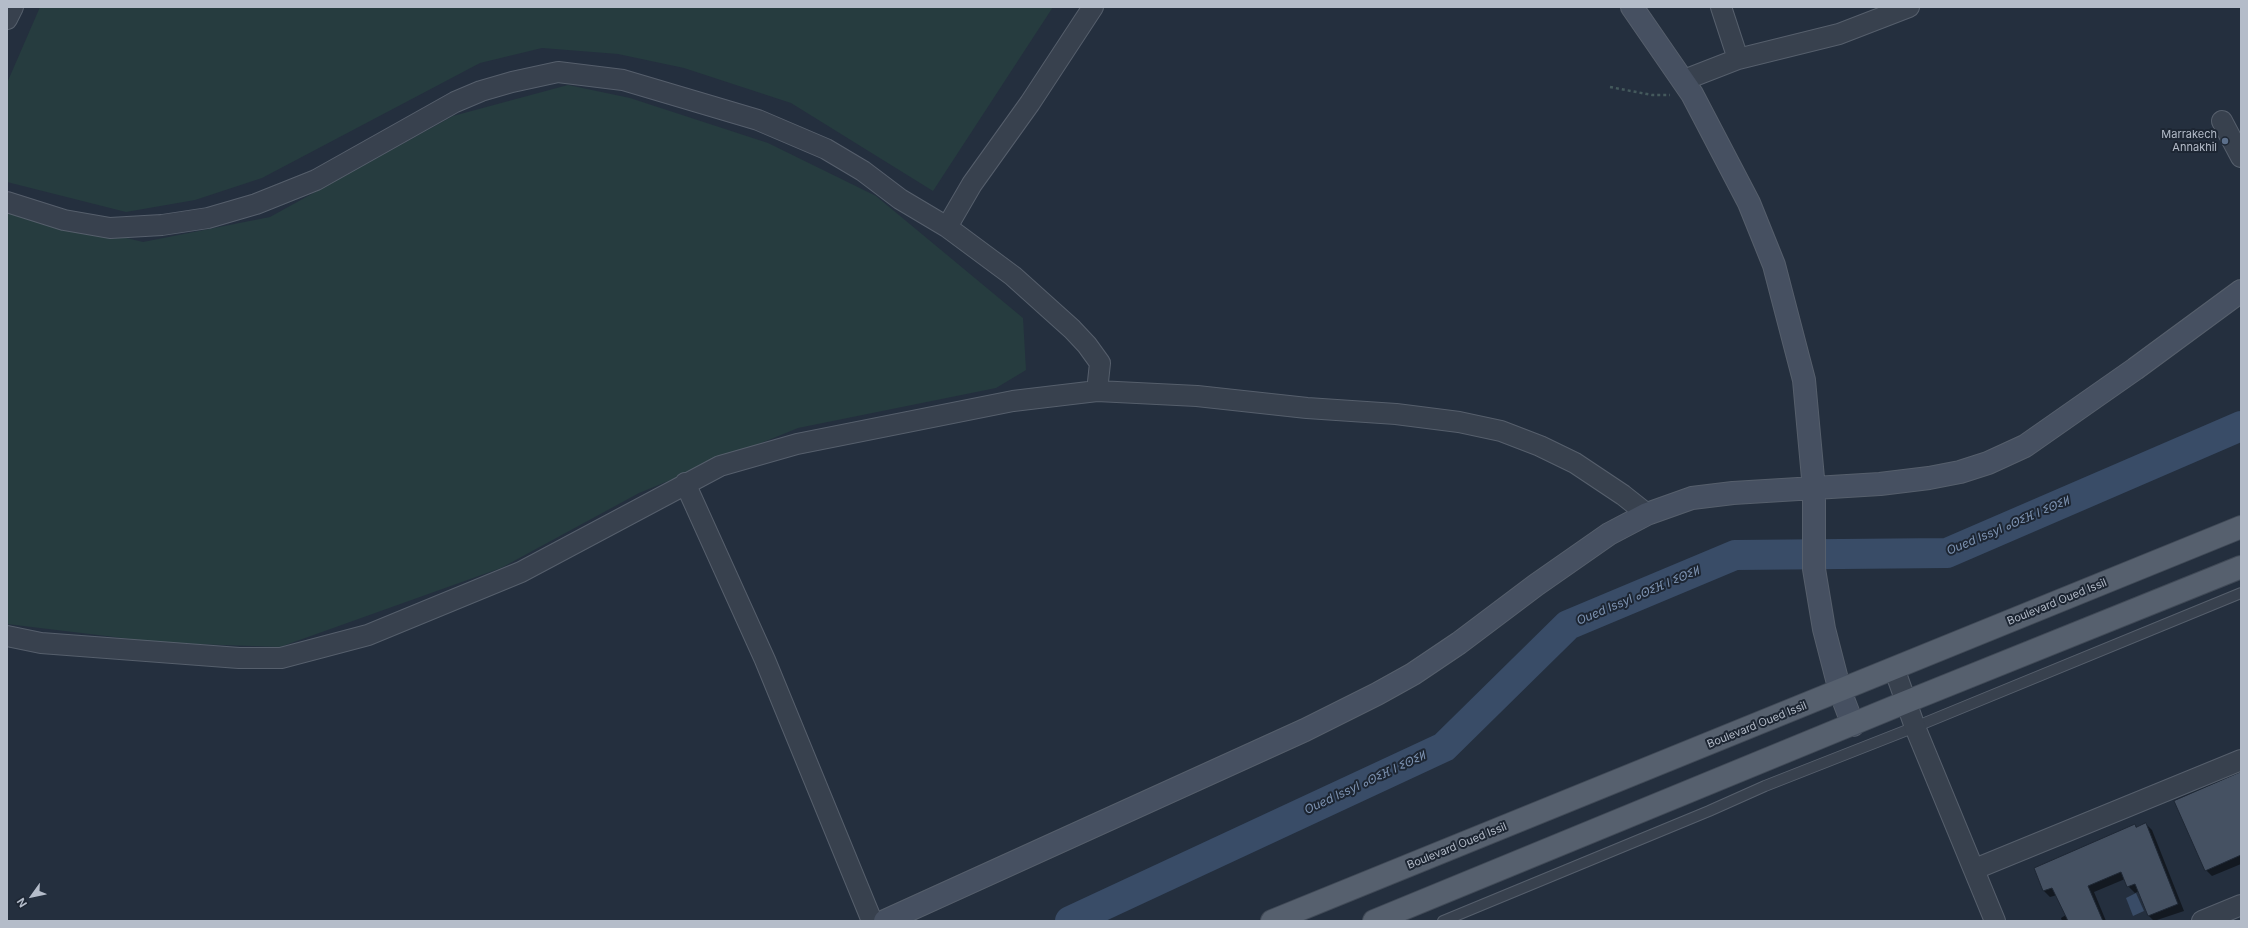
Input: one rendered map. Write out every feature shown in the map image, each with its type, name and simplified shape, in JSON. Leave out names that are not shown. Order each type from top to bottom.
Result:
[{"type":"main road","name":"Boulevard Oued Issil","points":[[1272,921],[2241,527]]},
{"type":"main road","points":[[1374,921],[1906,702],[2241,567]]},
{"type":"street","points":[[7,19],[13,7]]},
{"type":"street","points":[[947,227],[972,184],[1030,103],[1093,7]]},
{"type":"street","points":[[1632,7],[1688,87],[1749,203],[1774,265],[1804,380],[1814,489],[1814,569],[1824,629],[1840,691],[1853,725]]},
{"type":"street","points":[[1721,7],[1738,59]]},
{"type":"street","points":[[1688,87],[1738,59],[1839,34],[1909,7]]},
{"type":"street","points":[[7,202],[64,220],[110,228],[162,225],[208,218],[256,204],[316,180],[455,102],[481,91],[512,82],[558,72],[593,75],[648,86],[758,120],[795,134],[863,171],[900,199],[947,227],[1013,276],[1087,345],[1100,363],[1097,391]]},
{"type":"street","points":[[2222,121],[2241,157]]},
{"type":"street","points":[[885,921],[1305,730],[1377,694],[1413,674],[1459,643],[1536,584],[1609,534],[1647,514],[1692,498],[1733,493],[1880,484],[1960,472],[1988,463],[2025,446],[2135,369],[2241,291]]},
{"type":"street","points":[[7,636],[40,643],[239,658],[281,658],[368,635],[522,572],[599,532],[685,483],[720,466],[797,444],[1013,401],[1097,391],[1197,396],[1307,408],[1396,414],[1459,422],[1501,430],[1540,446],[1575,463],[1623,495],[1647,514]]},
{"type":"street","points":[[685,483],[765,660],[872,921]]},
{"type":"street","points":[[1894,668],[1915,727],[1975,869],[1995,921]]},
{"type":"street","points":[[1975,869],[2241,760]]},
{"type":"street","points":[[2202,921],[2241,905]]},
{"type":"lane","points":[[1443,921],[1709,811],[1765,786],[1915,727],[2241,594]]},
{"type":"path","points":[[1610,87],[1652,95],[1688,87]]},
{"type":"green space","points":[[40,7],[1053,7],[933,191],[791,103],[684,68],[618,54],[542,48],[480,63],[262,178],[195,200],[126,212],[7,182],[7,83]]},
{"type":"green space","points":[[568,85],[630,98],[768,143],[876,196],[1023,318],[1026,370],[996,388],[798,428],[639,493],[501,568],[280,647],[164,643],[7,624],[7,209],[143,242],[270,217],[453,116]]},
{"type":"water","points":[[2136,893],[2144,911],[2133,916],[2126,898]]},
{"type":"building","points":[[2241,772],[2241,855],[2205,871],[2174,801]]},
{"type":"building","points":[[2146,823],[2178,904],[2148,916],[2135,884],[2127,887],[2121,872],[2088,886],[2103,921],[2068,921],[2052,888],[2043,891],[2034,868],[2135,824],[2136,827]]},
{"type":"waterway","name":"Oued Issyl ⴰⵙⵉⴼ ⵏ ⵉⵙⵉⵍ","points":[[1070,921],[1444,747],[1568,625],[1735,555],[1947,553],[2241,426]]},
{"type":"place","name":"Marrakech Annakhil","points":[[2225,141]]}]
